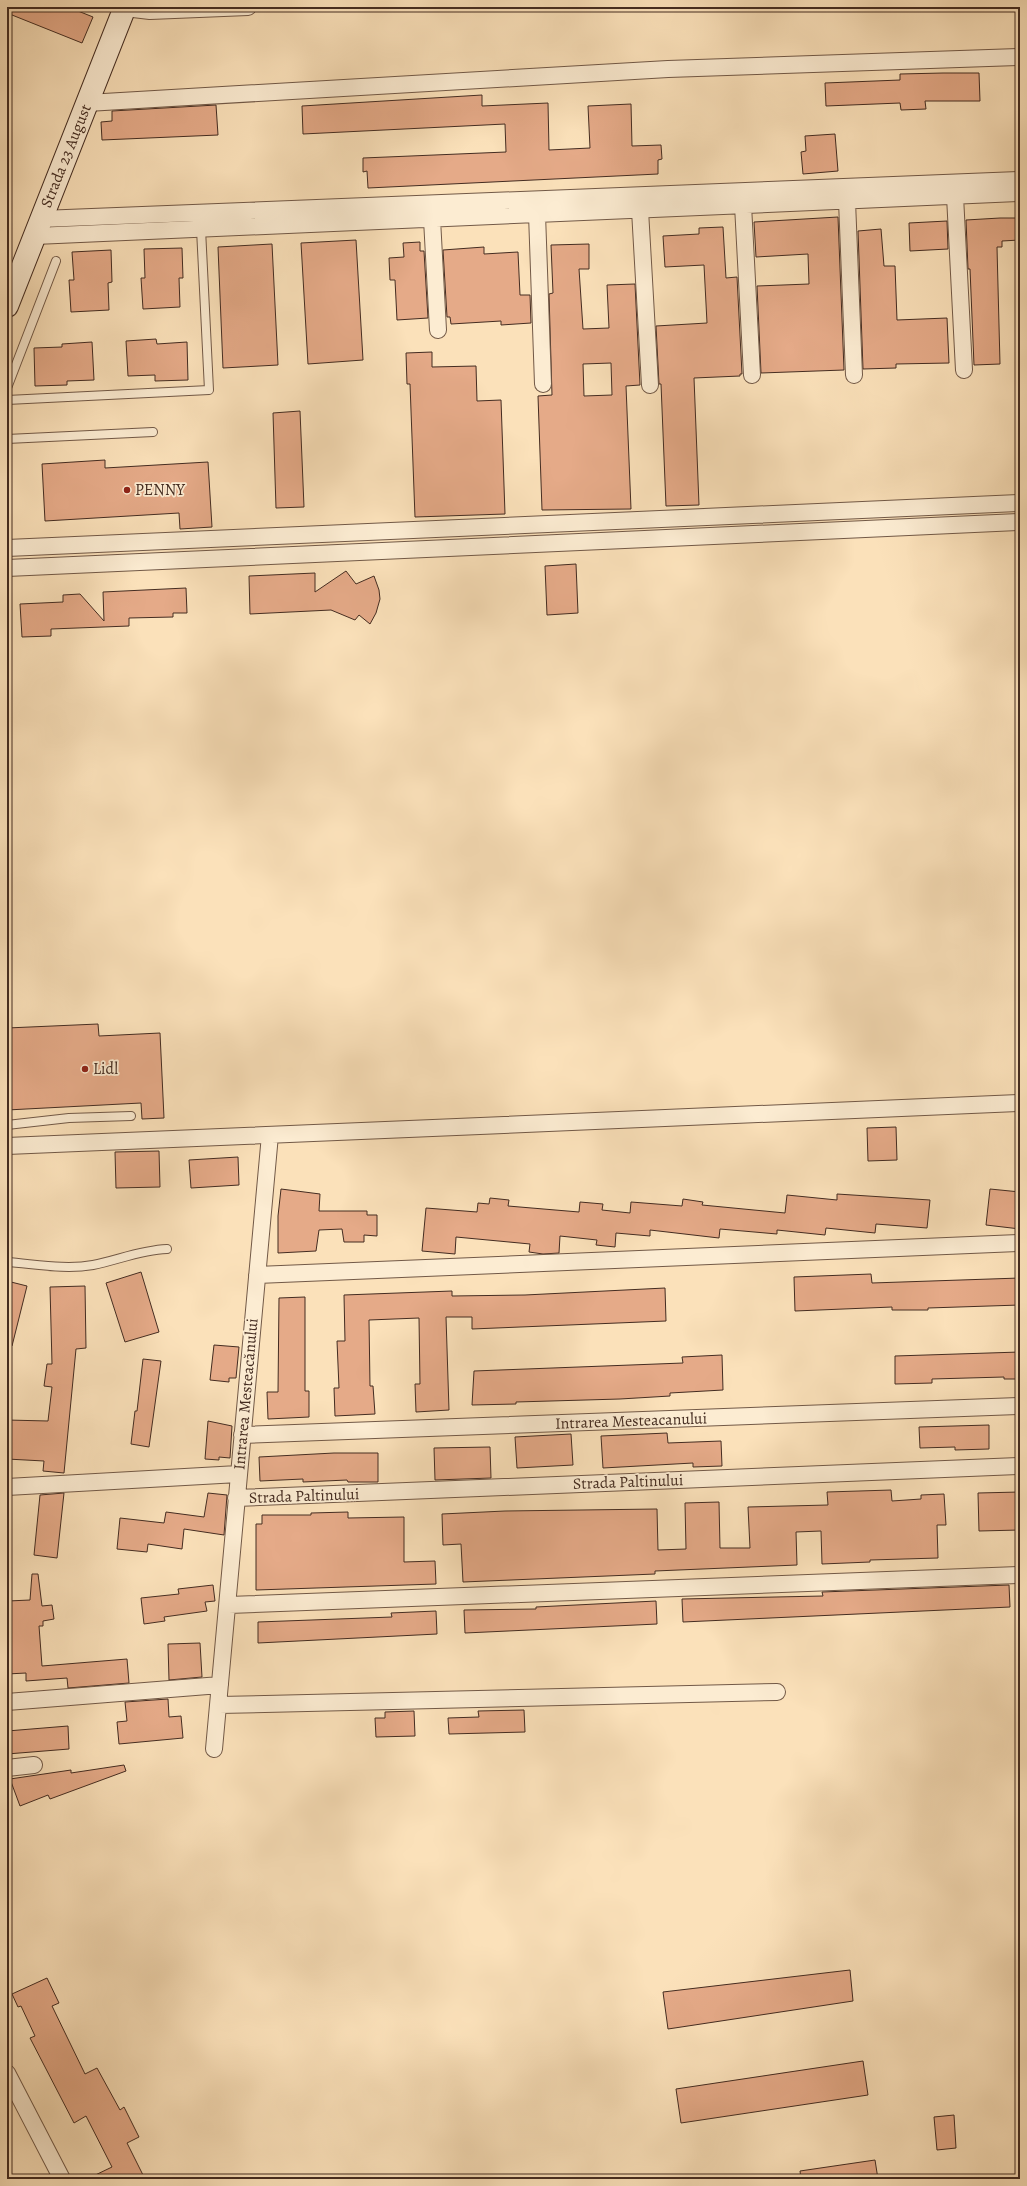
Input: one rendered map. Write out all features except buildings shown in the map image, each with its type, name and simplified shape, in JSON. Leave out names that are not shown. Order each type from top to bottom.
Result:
[{"type":"main road","name":"Strada 23 August","points":[[7,306],[125,8]]},
{"type":"street","points":[[125,8],[150,11],[248,7]]},
{"type":"street","points":[[87,103],[668,69],[1020,57]]},
{"type":"street","points":[[38,228],[1020,180]]},
{"type":"street","points":[[38,228],[201,229],[1020,194]]},
{"type":"street","points":[[955,196],[964,370]]},
{"type":"street","points":[[847,201],[854,375]]},
{"type":"street","points":[[743,205],[752,375]]},
{"type":"street","points":[[640,210],[650,385]]},
{"type":"street","points":[[537,214],[543,384]]},
{"type":"street","points":[[432,219],[438,330]]},
{"type":"street","points":[[7,548],[1020,503]]},
{"type":"street","points":[[7,568],[1020,522]]},
{"type":"street","points":[[7,1146],[1020,1103]]},
{"type":"street","name":"Intrarea Mesteacănului","points":[[214,1749],[229,1605],[238,1474],[270,1135]]},
{"type":"street","points":[[257,1275],[1020,1243]]},
{"type":"street","name":"Intrarea Mesteacanului","points":[[242,1435],[1020,1406]]},
{"type":"street","name":"Strada Paltinului","points":[[236,1498],[1020,1466]]},
{"type":"street","name":"Strada Paltinului","points":[[7,1487],[238,1474]]},
{"type":"street","points":[[229,1605],[1020,1575]]},
{"type":"street","points":[[7,1702],[220,1685]]},
{"type":"street","points":[[219,1705],[777,1692]]},
{"type":"street","points":[[7,1768],[34,1765]]},
{"type":"street","points":[[7,2073],[62,2179]]},
{"type":"lane","points":[[7,400],[209,390],[201,229]]},
{"type":"lane","points":[[7,388],[56,261]]},
{"type":"lane","points":[[7,439],[153,432]]},
{"type":"lane","points":[[7,1125],[69,1118],[131,1116]]},
{"type":"lane","points":[[7,1262],[70,1267],[92,1265],[152,1249],[167,1249]]},
{"type":"place","name":"PENNY","points":[[127,490]]},
{"type":"place","name":"Lidl","points":[[85,1069]]}]
